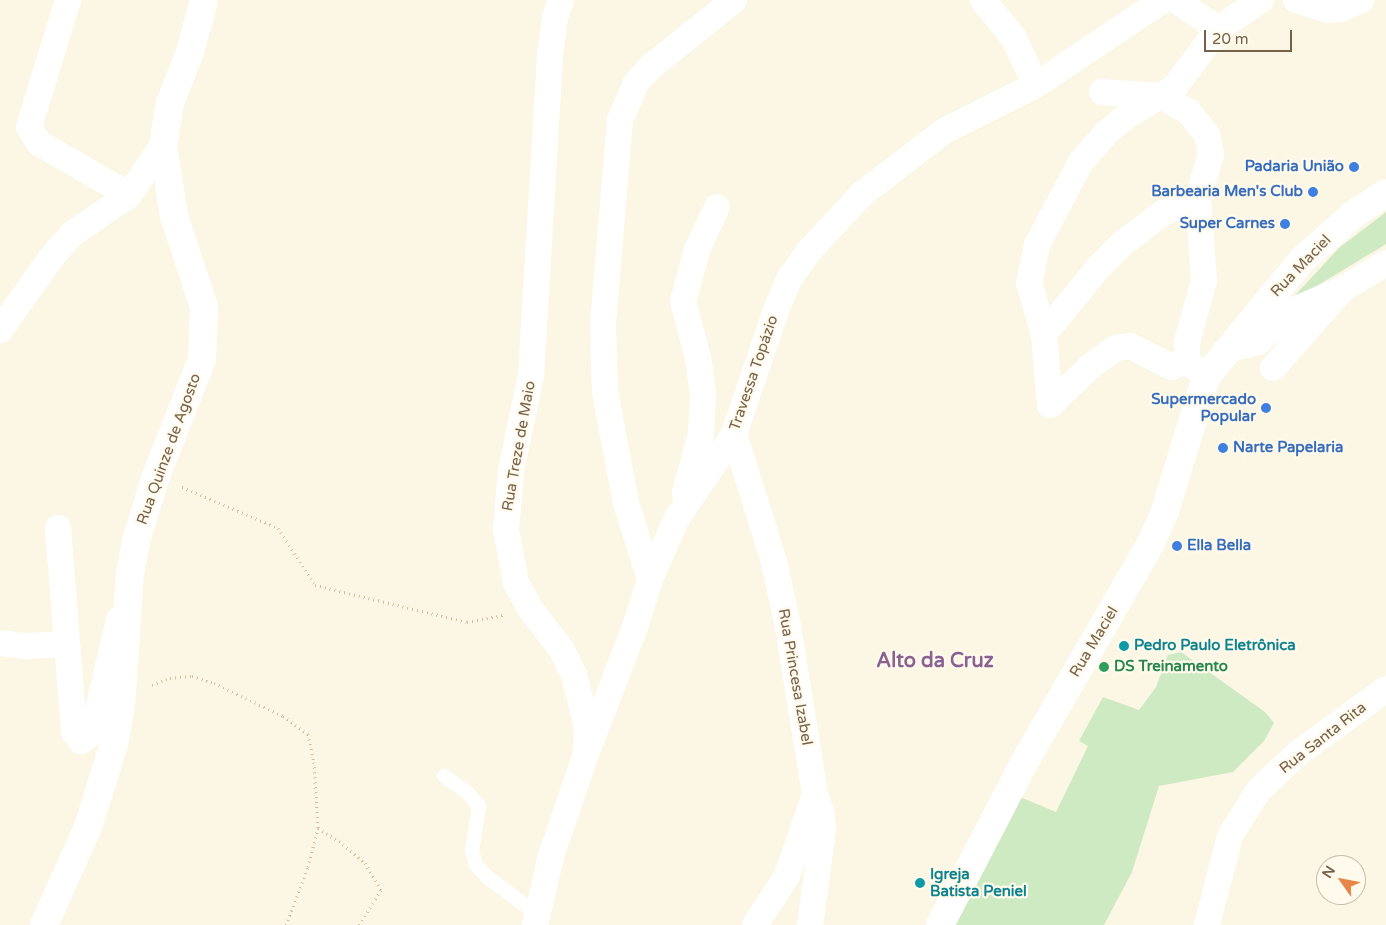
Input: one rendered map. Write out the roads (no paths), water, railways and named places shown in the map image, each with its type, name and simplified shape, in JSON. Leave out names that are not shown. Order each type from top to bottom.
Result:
[{"type":"street","points":[[68,0],[29,127],[39,143],[129,195]]},
{"type":"street","name":"Rua Quinze de Agosto","points":[[44,925],[88,827],[114,744],[121,704],[130,573],[156,476],[189,399],[202,359],[206,331],[204,307],[174,216],[164,145],[170,104],[190,52],[204,0]]},
{"type":"street","name":"Rua Treze de Maio","points":[[536,920],[551,856],[586,754],[587,726],[574,675],[562,650],[531,610],[516,583],[510,560],[507,501],[531,376],[550,54],[555,17],[561,0]]},
{"type":"street","points":[[650,579],[626,503],[605,392],[603,322],[620,120],[636,83],[652,66],[734,0]]},
{"type":"street","points":[[983,0],[1013,37],[1036,85]]},
{"type":"street","name":"Travessa Topázio","points":[[586,754],[636,627],[650,579],[677,518],[734,434],[777,308],[790,278],[808,251],[862,194],[894,166],[944,131],[1036,85],[1163,0]]},
{"type":"street","points":[[1176,0],[1218,28]]},
{"type":"street","points":[[1102,92],[1161,96],[1189,112],[1207,135],[1211,154],[1198,198],[1204,280],[1188,342],[1197,369],[1172,367],[1130,346],[1116,348],[1092,366],[1050,405],[1044,334],[1029,283],[1037,245],[1051,214],[1081,162],[1105,134],[1128,115],[1161,96],[1185,76],[1218,28],[1261,0]]},
{"type":"street","points":[[1296,0],[1328,10],[1341,9],[1361,0]]},
{"type":"street","points":[[0,330],[22,296],[72,234],[129,195],[141,182],[164,145]]},
{"type":"street","name":"Rua Maciel","points":[[940,925],[1024,763],[1151,543],[1165,511],[1197,369],[1226,350],[1302,260],[1354,214],[1386,193]]},
{"type":"street","points":[[1044,334],[1099,267],[1124,243],[1163,213],[1198,198]]},
{"type":"street","points":[[677,518],[702,434],[703,396],[698,358],[683,301],[697,250],[717,206]]},
{"type":"street","name":"Rua Maciel","points":[[1226,350],[1258,342],[1296,309],[1343,289],[1386,263]]},
{"type":"street","points":[[1273,368],[1343,289]]},
{"type":"street","name":"Rua Princesa Izabel","points":[[734,434],[776,572],[815,794],[822,811],[823,829],[810,925]]},
{"type":"street","points":[[58,528],[74,731],[78,740],[83,741],[96,718],[130,573]]},
{"type":"street","points":[[0,643],[44,646],[67,644]]},
{"type":"street","name":"Rua Santa Rita","points":[[1207,925],[1230,836],[1258,791],[1297,754],[1386,689]]},
{"type":"street","points":[[755,925],[787,876],[815,794]]},
{"type":"lane","points":[[444,776],[467,792],[479,806],[472,851],[476,865],[536,920]]},
{"type":"place","name":"Padaria União","points":[[1354,167]]},
{"type":"place","name":"Barbearia Men's Club","points":[[1313,192]]},
{"type":"place","name":"Super Carnes","points":[[1285,224]]},
{"type":"place","name":"Supermercado Popular","points":[[1266,408]]},
{"type":"place","name":"Narte Papelaria","points":[[1223,448]]},
{"type":"place","name":"Ella Bella","points":[[1177,546]]},
{"type":"place","name":"Pedro Paulo Eletrônica","points":[[1124,646]]},
{"type":"place","name":"DS Treinamento","points":[[1104,667]]},
{"type":"place","name":"Igreja Batista Peniel","points":[[920,883]]},
{"type":"district","name":"Alto da Cruz","points":[[935,661]]}]
